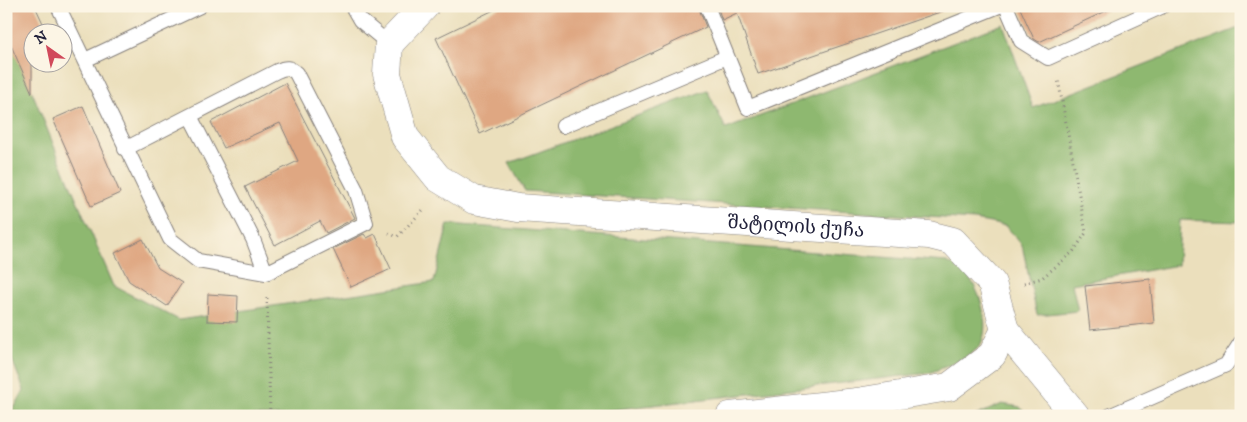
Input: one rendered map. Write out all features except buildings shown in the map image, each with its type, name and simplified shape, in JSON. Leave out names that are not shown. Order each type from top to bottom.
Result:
[{"type":"street","points":[[389,44],[425,6]]},
{"type":"street","name":"შატილის ქუჩა","points":[[389,44],[387,74],[405,137],[438,178],[474,200],[518,208],[928,236],[953,240],[992,283],[1005,330]]},
{"type":"street","points":[[730,416],[859,409],[949,387],[992,355],[1005,330],[1076,416]]},
{"type":"lane","points":[[58,6],[125,149],[170,239],[198,261],[266,273],[366,223],[356,190],[296,73],[286,67],[125,149]]},
{"type":"lane","points":[[84,60],[200,6]]},
{"type":"lane","points":[[352,6],[360,20],[389,44]]},
{"type":"lane","points":[[707,6],[748,108],[999,6]]},
{"type":"lane","points":[[1006,6],[1020,41],[1048,58],[1163,6]]},
{"type":"lane","points":[[563,126],[727,57]]},
{"type":"lane","points":[[190,116],[252,239],[266,273]]},
{"type":"lane","points":[[1109,416],[1226,365],[1241,342]]},
{"type":"path","points":[[992,283],[1014,286],[1042,278],[1073,252],[1086,233],[1054,54]]},
{"type":"path","points":[[366,223],[397,237],[425,207]]},
{"type":"path","points":[[266,273],[270,416]]},
{"type":"green space","points":[[1003,24],[1033,108],[1241,27],[1241,222],[1180,220],[1178,265],[1072,284],[1078,311],[1037,315],[1022,245],[1006,226],[975,220],[525,191],[509,163],[707,90],[726,129]]},
{"type":"green space","points":[[6,27],[22,67],[22,72],[24,72],[114,286],[179,320],[434,282],[448,224],[947,262],[964,272],[970,279],[980,298],[985,321],[982,341],[977,349],[954,363],[929,373],[558,416],[10,416],[24,390],[6,344]]},
{"type":"green space","points":[[1002,404],[1020,407],[1027,416],[975,416]]}]
